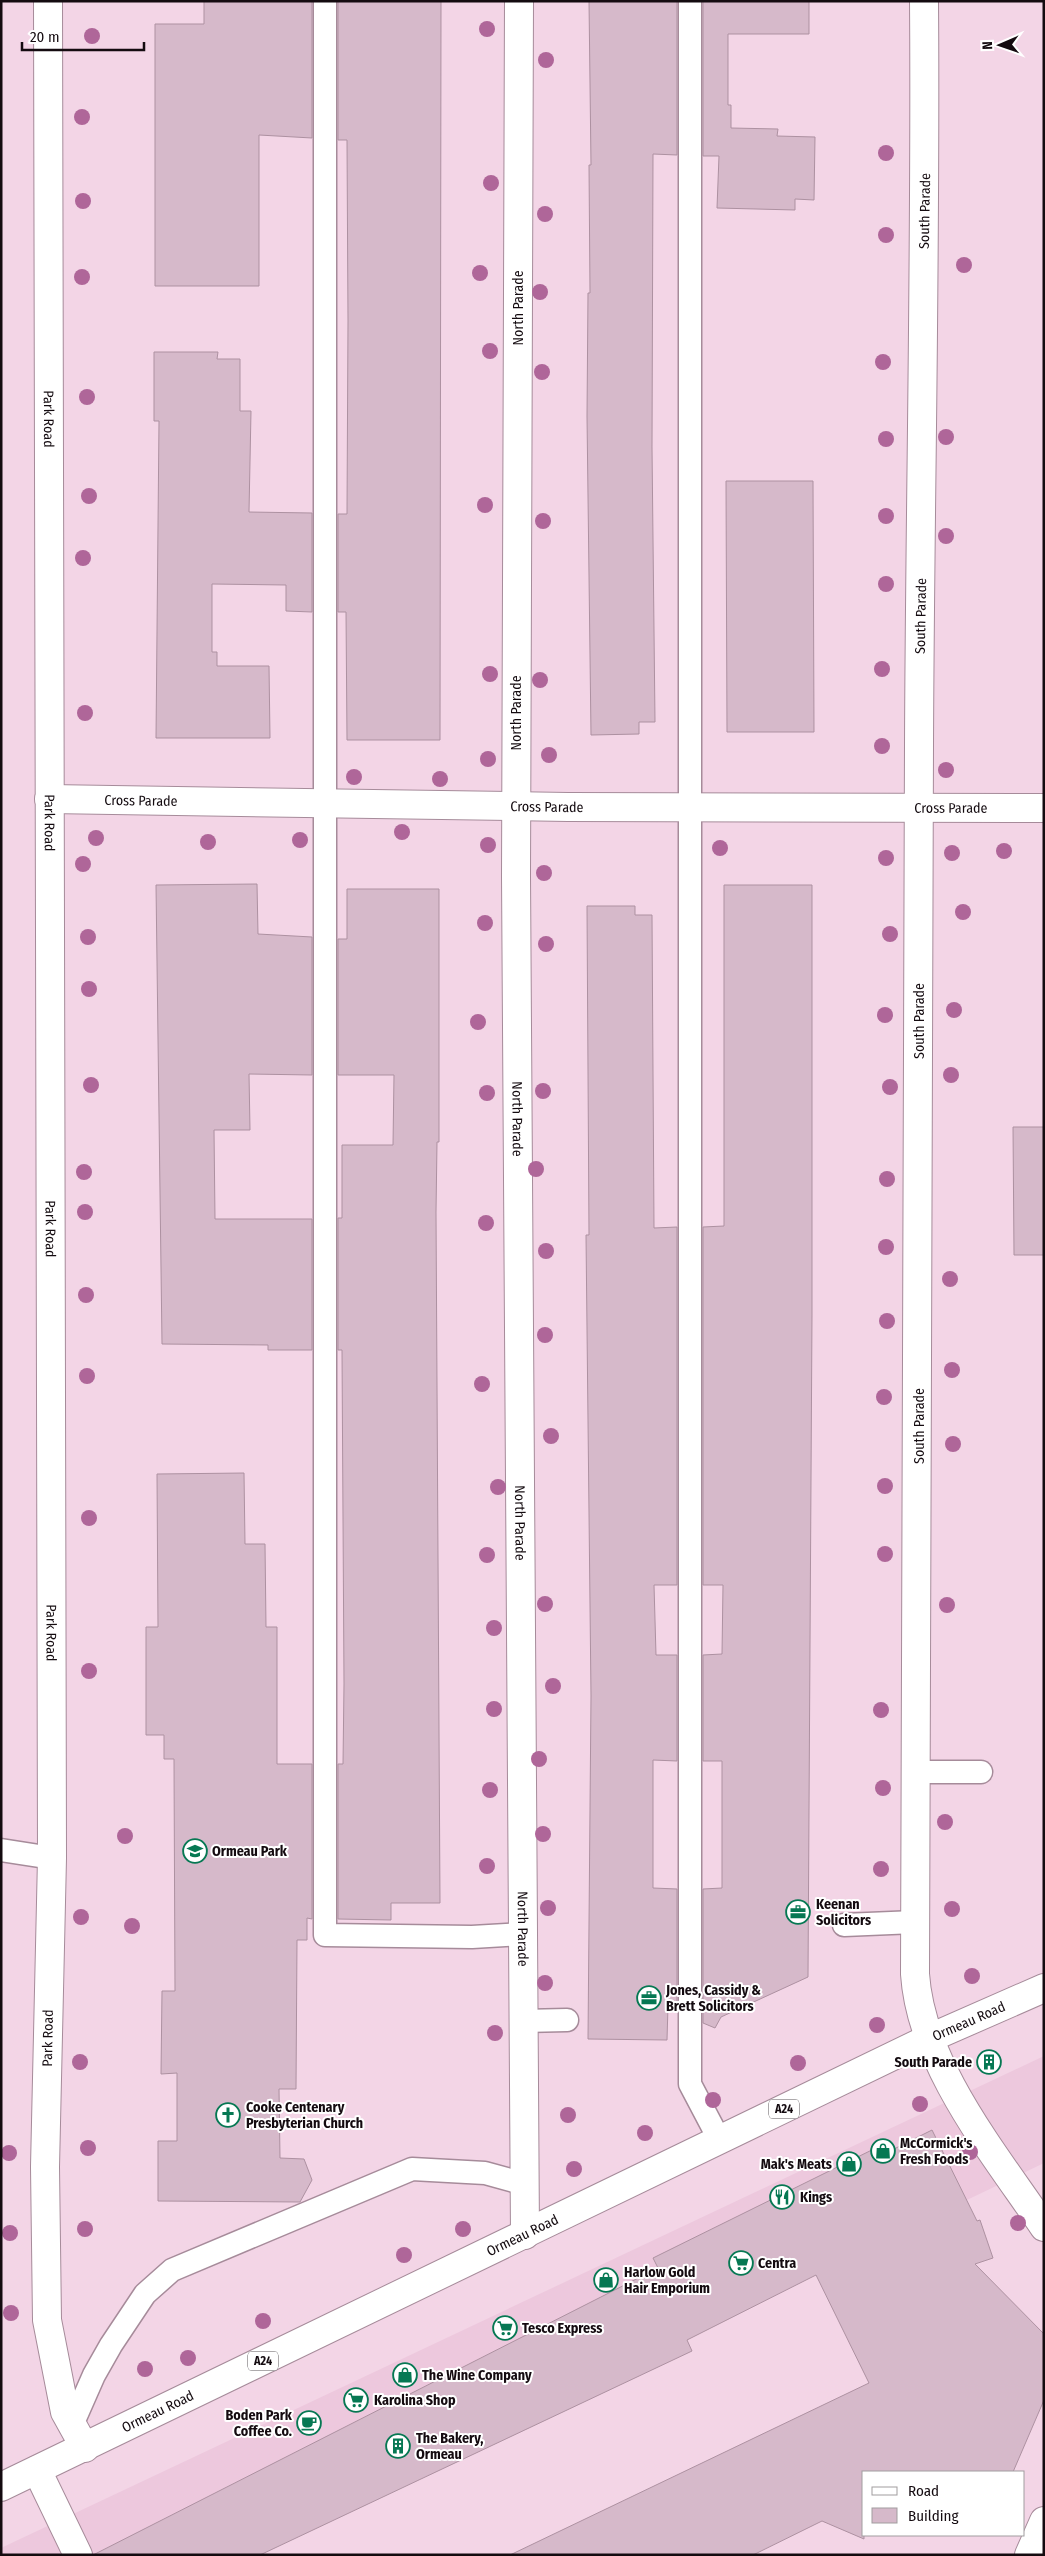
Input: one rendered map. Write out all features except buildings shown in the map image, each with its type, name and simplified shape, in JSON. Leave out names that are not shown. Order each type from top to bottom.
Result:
[{"type":"street","name":"Park Road","points":[[48,1],[52,1858],[45,2167],[47,2320],[65,2412],[85,2448]]},
{"type":"street","name":"North Parade","points":[[519,1],[516,806],[525,2235]]},
{"type":"street","name":"South Parade","points":[[924,1],[926,145],[919,808],[916,1994],[942,2071],[1044,2227]]},
{"type":"street","name":"Cross Parade","points":[[49,799],[690,808],[1044,808]]},
{"type":"street","name":"Ormeau Road","points":[[1,2487],[930,2038],[1044,1988]]},
{"type":"street","points":[[38,2470],[78,2555]]},
{"type":"street","points":[[1029,2555],[1044,2521]]},
{"type":"lane","points":[[325,1],[325,1935],[472,1937],[523,1934]]},
{"type":"lane","points":[[690,1],[690,2084],[720,2140]]},
{"type":"lane","points":[[916,1772],[981,1772]]},
{"type":"lane","points":[[1,1850],[52,1858]]},
{"type":"lane","points":[[844,1925],[915,1922]]},
{"type":"lane","points":[[523,2021],[567,2020]]},
{"type":"lane","points":[[72,2425],[94,2375],[111,2345],[145,2294],[172,2270],[412,2169],[486,2173],[525,2184]]},
{"type":"shaded area","points":[[1044,2056],[1044,2163],[226,2555],[1,2555],[1,2548]]},
{"type":"place","name":"Ormeau Park","points":[[195,1851]]},
{"type":"place","name":"Keenan Solicitors","points":[[798,1912]]},
{"type":"place","name":"Jones, Cassidy & Brett Solicitors","points":[[649,1998]]},
{"type":"place","name":"South Parade","points":[[989,2062]]},
{"type":"place","name":"Cooke Centenary Presbyterian Church","points":[[228,2115]]},
{"type":"place","name":"McCormick's Fresh Foods","points":[[883,2151]]},
{"type":"place","name":"Mak's Meats","points":[[849,2164]]},
{"type":"place","name":"Kings","points":[[782,2197]]},
{"type":"place","name":"Centra","points":[[741,2263]]},
{"type":"place","name":"Harlow Gold Hair Emporium","points":[[606,2280]]},
{"type":"place","name":"Tesco Express","points":[[505,2328]]},
{"type":"place","name":"The Wine Company","points":[[405,2375]]},
{"type":"place","name":"Karolina Shop","points":[[356,2400]]},
{"type":"place","name":"Boden Park Coffee Co.","points":[[309,2423]]},
{"type":"place","name":"The Bakery, Ormeau","points":[[398,2446]]}]
